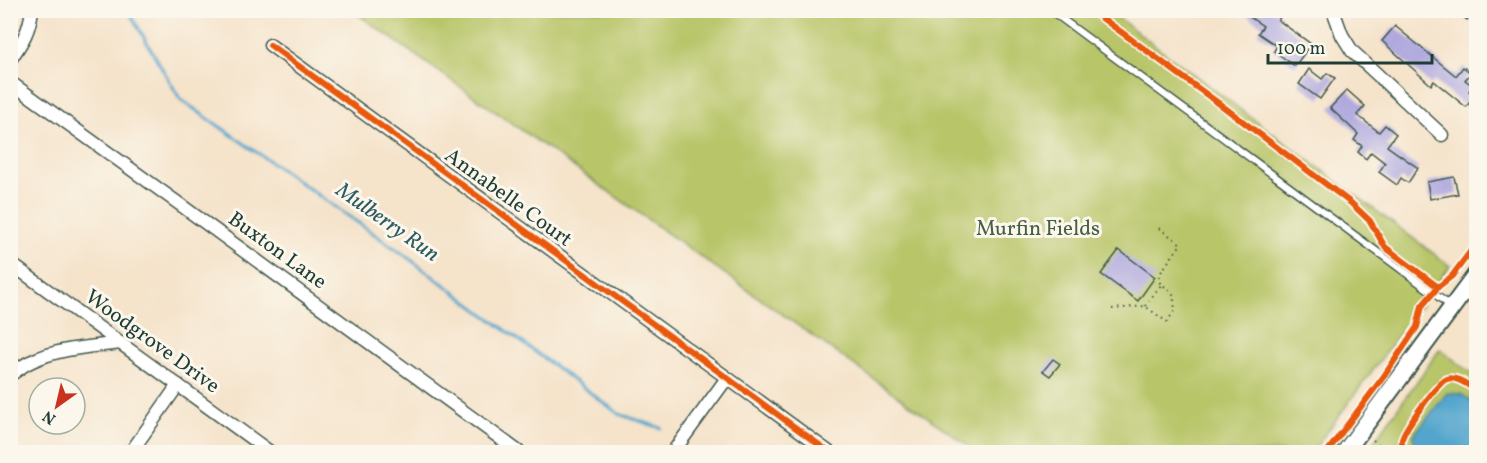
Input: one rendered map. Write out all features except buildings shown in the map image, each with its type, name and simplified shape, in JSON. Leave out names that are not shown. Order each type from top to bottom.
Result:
[{"type":"street","points":[[10,60],[30,26],[32,10]]},
{"type":"street","points":[[1333,10],[1342,35],[1352,51],[1442,135]]},
{"type":"street","name":"Annabelle Court","points":[[270,45],[829,453]]},
{"type":"street","name":"Buxton Lane","points":[[10,82],[519,453]]},
{"type":"street","name":"Woodgrove Drive","points":[[10,263],[270,453]]},
{"type":"street","points":[[1345,453],[1476,275]]},
{"type":"street","points":[[10,375],[44,356],[120,343]]},
{"type":"street","points":[[673,453],[727,378]]},
{"type":"street","points":[[131,453],[178,385]]},
{"type":"lane","points":[[1050,10],[1452,307]]},
{"type":"path","points":[[1112,309],[1145,306],[1167,322],[1175,310],[1173,293],[1160,284],[1159,275],[1181,244],[1156,226]]},
{"type":"path","points":[[1145,306],[1161,285]]},
{"type":"path","points":[[1372,440],[1389,453]]},
{"type":"green space","name":"Murfin Fields","points":[[353,11],[1109,11],[1450,266],[1312,452],[977,452]]},
{"type":"green space","points":[[1440,349],[1476,377],[1476,452],[1372,452],[1368,450]]},
{"type":"water","points":[[1447,393],[1461,394],[1476,404],[1476,452],[1419,452],[1415,449],[1413,436]]},
{"type":"waterway","name":"Mulberry Run","points":[[128,10],[180,99],[403,254],[619,414],[661,428]]},
{"type":"cycle path","points":[[1091,10],[1351,203],[1370,221],[1385,247],[1438,287]]},
{"type":"cycle path","points":[[270,45],[829,452]]},
{"type":"cycle path","points":[[1327,452],[1384,376],[1417,327],[1422,306],[1438,287],[1452,276],[1476,244]]},
{"type":"cycle path","points":[[1405,452],[1402,442],[1404,434],[1436,388],[1447,379],[1454,378],[1476,390]]}]
